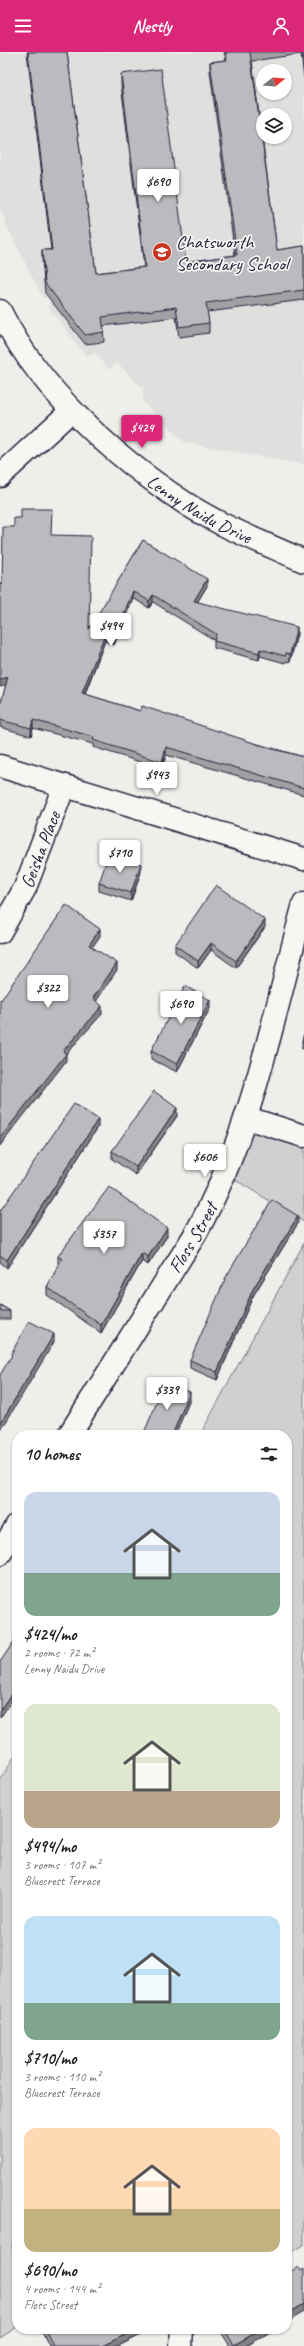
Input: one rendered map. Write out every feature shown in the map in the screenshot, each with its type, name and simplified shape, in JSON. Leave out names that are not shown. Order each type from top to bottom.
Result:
[{"type":"street","name":"Lenny Naidu Drive","points":[[0,310],[18,341],[71,411],[134,465],[185,503],[221,523],[304,561]]},
{"type":"street","points":[[0,476],[71,411]]},
{"type":"street","points":[[0,766],[304,859]]},
{"type":"street","name":"Geisha Place","points":[[0,932],[25,888],[64,786]]},
{"type":"street","name":"Floss Street","points":[[72,1430],[196,1233],[217,1195],[247,1118],[304,904]]},
{"type":"street","points":[[247,1118],[304,1136]]},
{"type":"street","points":[[0,1554],[12,1534]]},
{"type":"street","points":[[181,2346],[182,2334]]},
{"type":"shaded area","name":"Chatsworth Secondary School","points":[[0,52],[304,52],[304,465],[185,443],[143,402],[143,389],[117,363],[109,370],[95,353],[87,357],[49,308],[48,298],[43,298],[6,224],[0,207]]},
{"type":"shaded area","points":[[248,1119],[304,1137],[304,1222],[229,1176]]},
{"type":"shaded area","points":[[304,1243],[304,2244],[292,2252],[292,1430],[203,1430]]},
{"type":"shaded area","points":[[12,1760],[12,2330],[0,2338],[0,1780]]},
{"type":"building","points":[[28,52],[67,52],[96,273],[145,267],[121,74],[161,69],[186,262],[237,255],[210,62],[227,60],[226,52],[250,52],[258,108],[256,108],[256,144],[263,144],[277,250],[304,246],[304,290],[206,303],[209,323],[179,327],[176,307],[102,317],[104,332],[85,335],[45,283],[42,250],[52,250]]},
{"type":"building","points":[[302,52],[304,52],[304,68]]},
{"type":"building","points":[[21,509],[52,509],[51,535],[91,536],[89,629],[143,540],[207,579],[194,601],[297,627],[290,654],[286,653],[285,656],[260,649],[259,653],[214,641],[216,634],[153,595],[149,601],[133,591],[114,638],[105,634],[82,693],[140,711],[142,706],[269,748],[304,757],[304,788],[166,747],[162,762],[93,740],[94,737],[33,720],[31,728],[0,720],[0,706],[8,677],[0,680],[0,583],[2,585],[3,527],[14,527],[14,518],[21,518]]},
{"type":"building","points":[[109,854],[141,864],[131,893],[99,883]]},
{"type":"building","points":[[216,885],[265,920],[236,961],[211,943],[198,961],[175,945]]},
{"type":"building","points":[[66,905],[100,929],[89,945],[117,963],[93,998],[102,1006],[63,1051],[66,1054],[0,1138],[0,999],[1,1000]]},
{"type":"building","points":[[185,986],[210,1000],[177,1064],[151,1051]]},
{"type":"building","points":[[154,1091],[177,1108],[136,1167],[112,1151]]},
{"type":"building","points":[[74,1104],[98,1119],[7,1260],[0,1255],[0,1211]]},
{"type":"building","points":[[109,1187],[167,1228],[148,1257],[142,1253],[101,1325],[47,1287],[62,1259],[58,1256]]},
{"type":"building","points":[[272,1200],[298,1216],[253,1289],[217,1372],[190,1360],[226,1277]]},
{"type":"building","points":[[0,1305],[10,1311],[0,1311]]},
{"type":"building","points":[[29,1321],[54,1334],[0,1424],[0,1375]]},
{"type":"building","points":[[166,1381],[190,1392],[174,1430],[145,1430]]},
{"type":"building","points":[[12,1644],[12,1692],[0,1710],[0,1662]]},
{"type":"building","points":[[298,2267],[301,2271],[304,2269],[304,2304],[292,2311],[292,2271]]},
{"type":"building","points":[[47,2334],[127,2334],[102,2346],[53,2346]]},
{"type":"building","points":[[227,2334],[253,2334],[234,2345]]},
{"type":"place","name":"Chatsworth Secondary School","points":[[162,252]]}]
